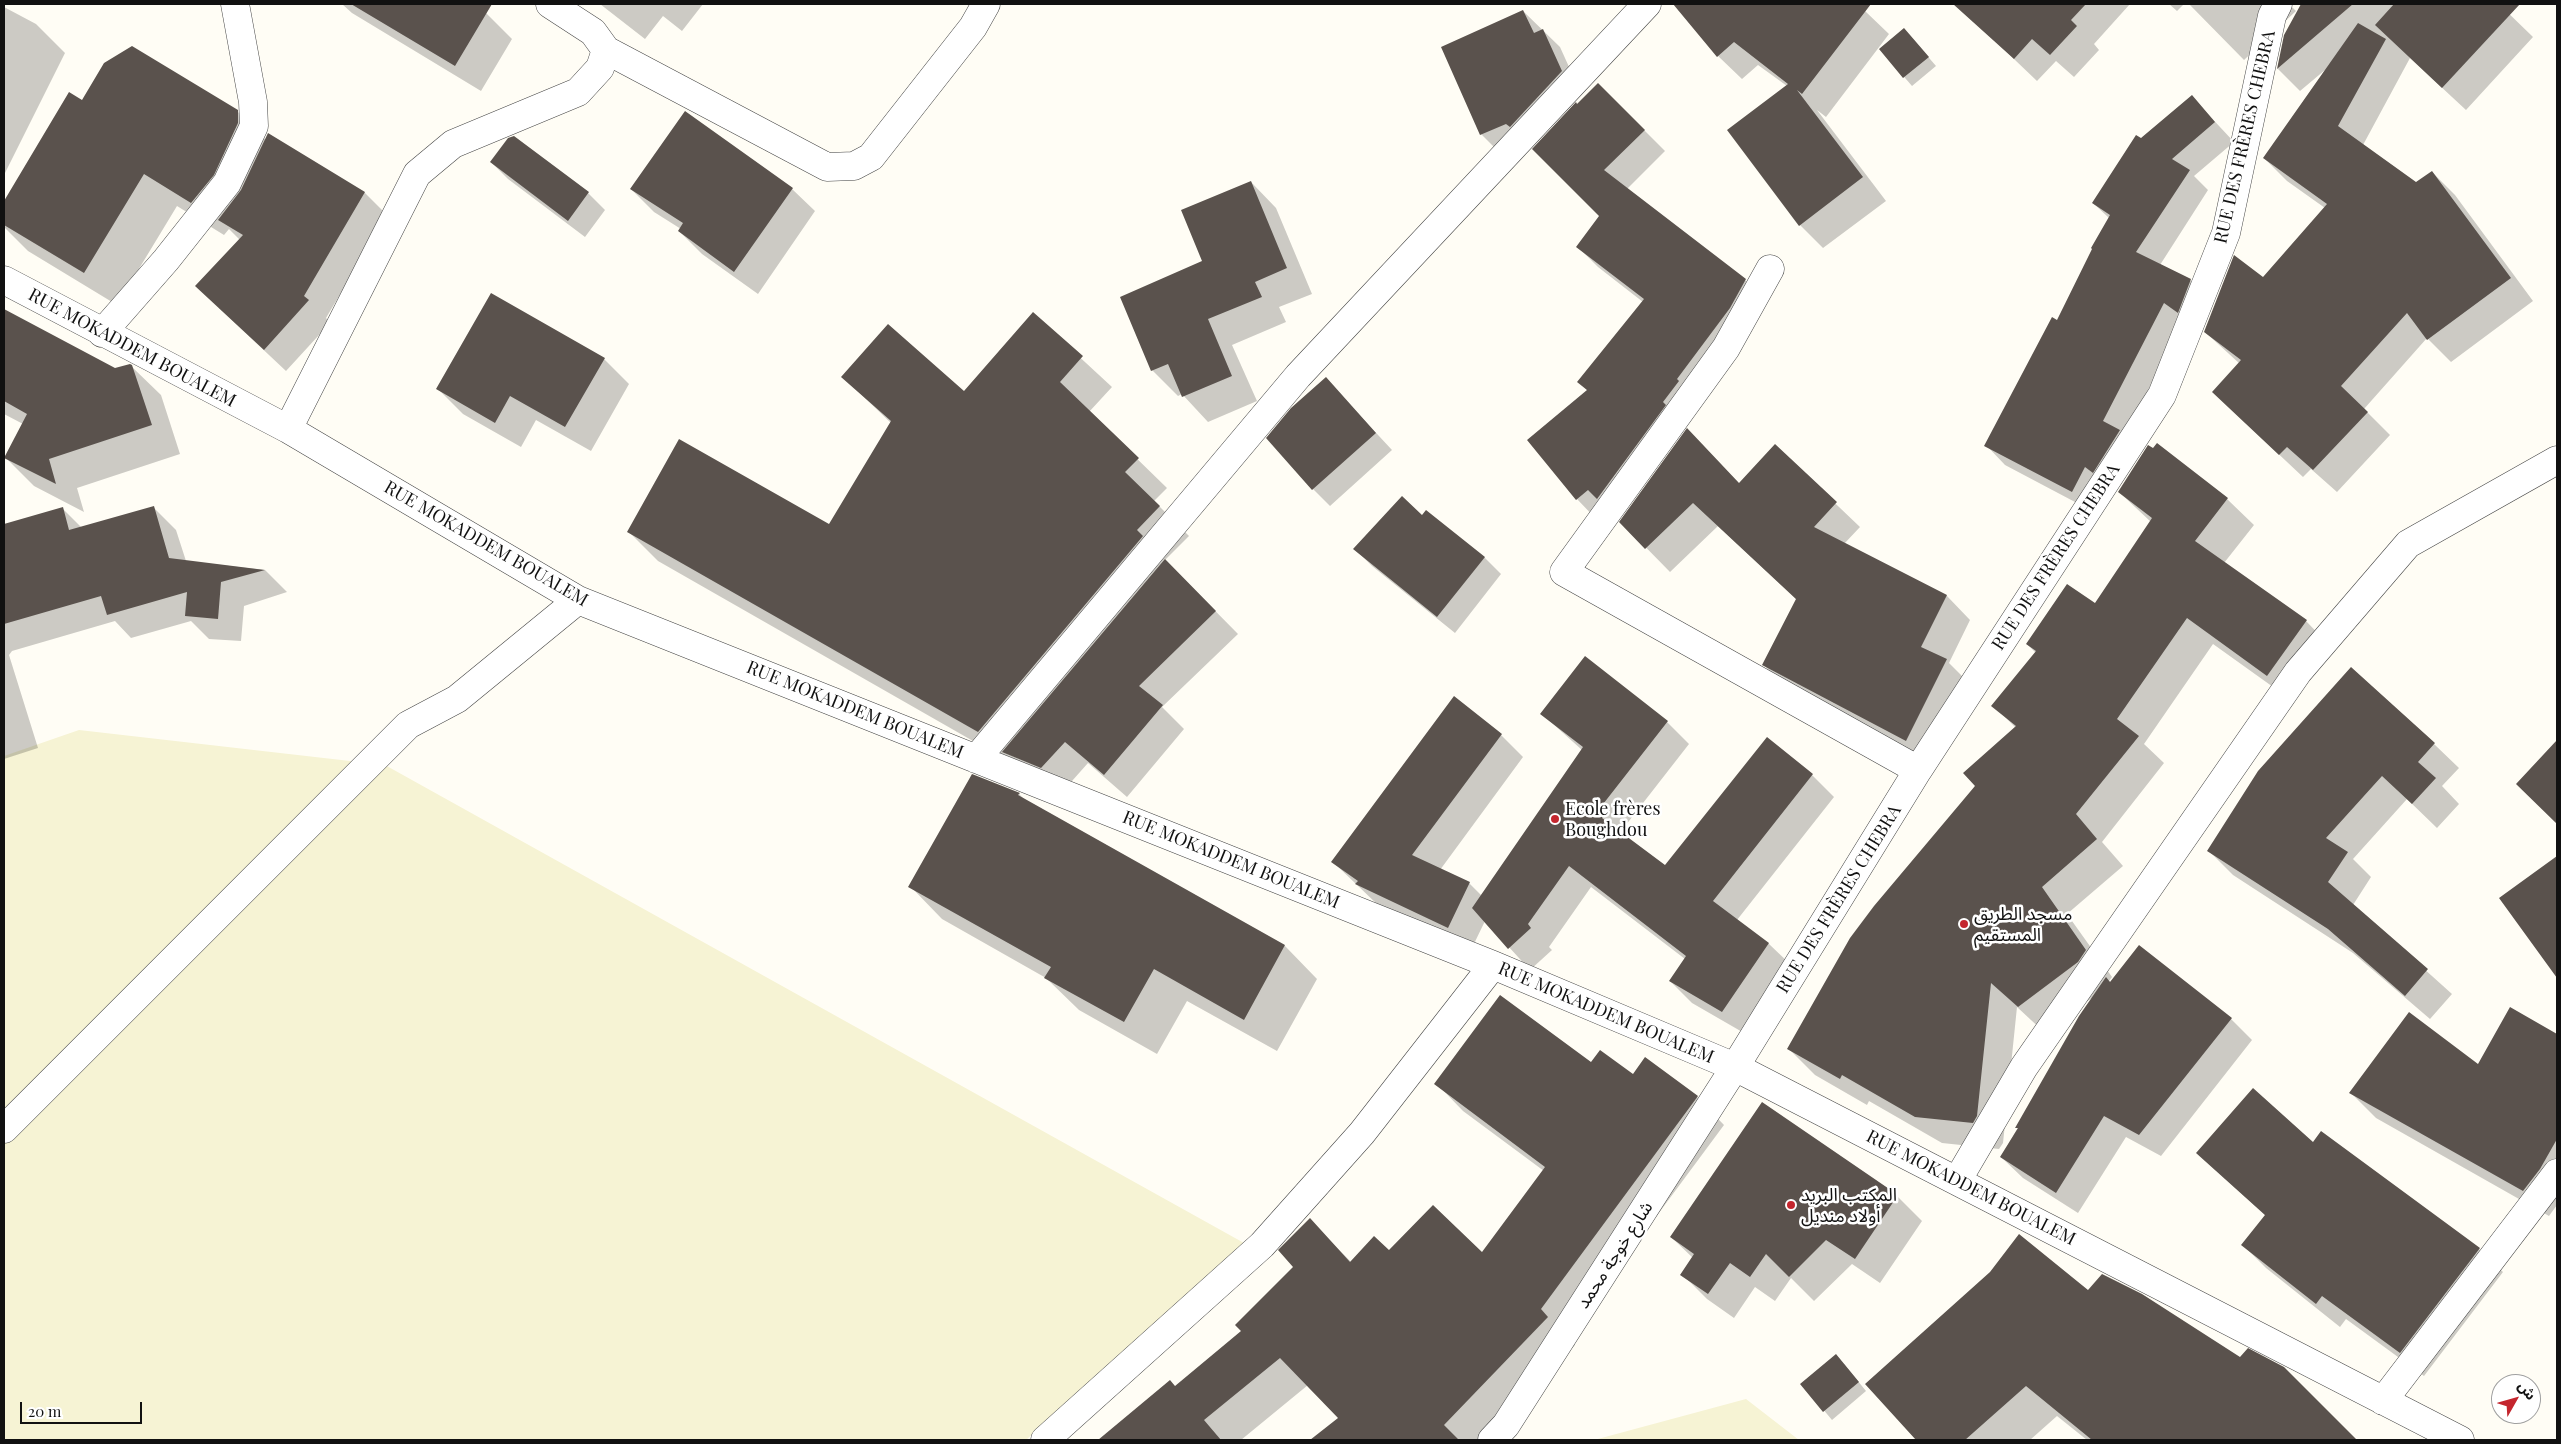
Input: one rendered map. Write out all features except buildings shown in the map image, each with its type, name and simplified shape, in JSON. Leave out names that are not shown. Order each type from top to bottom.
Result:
[{"type":"street","points":[[102,333],[166,260],[227,183],[254,126],[252,102],[235,4]]},
{"type":"street","points":[[550,4],[593,32],[606,50],[826,167],[854,166],[871,157],[972,27],[986,4]]},
{"type":"street","points":[[976,759],[1298,376],[1647,4]]},
{"type":"street","name":"RUE DES FRÈRES CHEBRA","points":[[1735,1067],[1918,770],[2162,395],[2226,233],[2272,16],[2278,4]]},
{"type":"street","points":[[288,429],[417,174],[453,144],[578,92],[600,68],[606,50]]},
{"type":"street","points":[[1770,269],[1726,348],[1564,572],[1918,770]]},
{"type":"street","name":"RUE MOKADDEM BOUALEM","points":[[4,280],[288,429],[578,600],[1493,965],[1735,1067],[2460,1440]]},
{"type":"street","points":[[1957,1181],[2024,1066],[2298,672],[2408,544],[2557,460]]},
{"type":"street","points":[[4,1129],[408,726],[457,699],[578,600]]},
{"type":"street","points":[[1045,1440],[1262,1245],[1362,1133],[1493,965]]},
{"type":"street","name":"شارع خوجة محمد","points":[[1492,1440],[1506,1425],[1735,1067]]},
{"type":"street","points":[[2383,1401],[2557,1173]]},
{"type":"shaded area","points":[[79,730],[385,765],[1244,1243],[1026,1440],[4,1440],[4,756]]},
{"type":"shaded area","points":[[1746,1399],[1799,1440],[1594,1440]]},
{"type":"place","name":"Ecole frères Boughdou","points":[[1555,819]]},
{"type":"place","name":"مسجد الطريق المستقيم","points":[[1964,924]]},
{"type":"place","name":"المكتب البريد أولاد منديل","points":[[1791,1205]]}]
